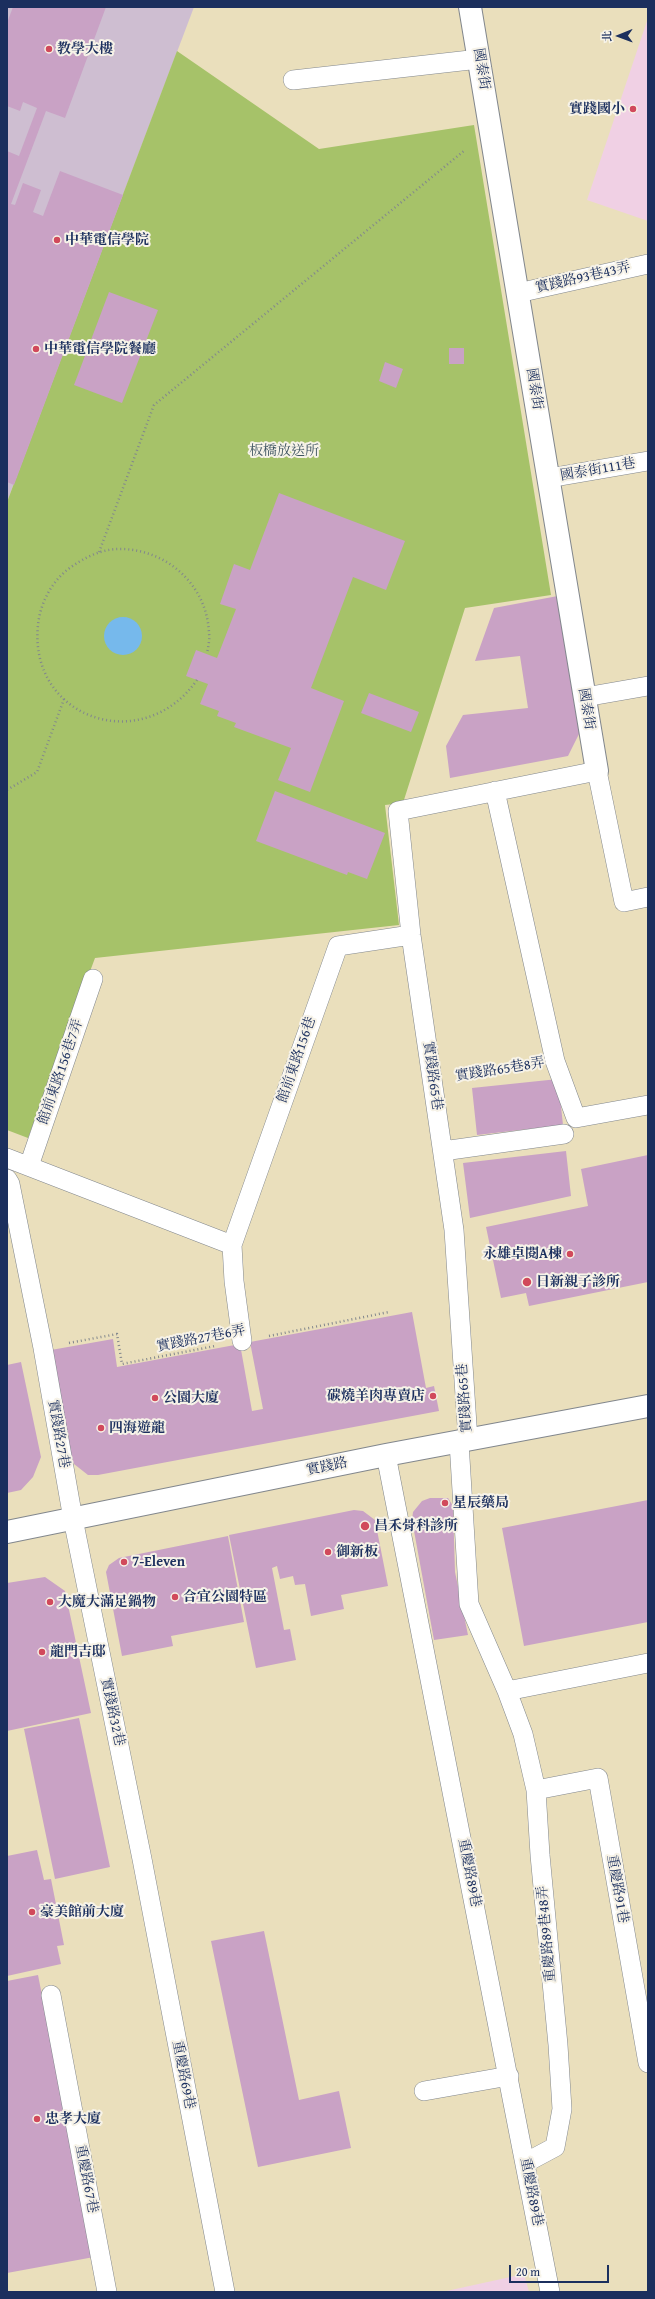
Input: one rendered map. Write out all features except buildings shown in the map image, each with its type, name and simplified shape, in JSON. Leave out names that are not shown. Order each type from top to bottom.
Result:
[{"type":"street","name":"國泰街","points":[[470,7],[597,771]]},
{"type":"street","name":"實踐路","points":[[7,1532],[386,1455],[648,1406]]},
{"type":"lane","points":[[293,80],[479,59]]},
{"type":"lane","name":"實踐路93巷43弄","points":[[518,293],[648,264]]},
{"type":"lane","name":"國泰街111巷","points":[[549,478],[648,461]]},
{"type":"lane","points":[[584,698],[648,686]]},
{"type":"lane","points":[[597,771],[624,902],[648,897]]},
{"type":"lane","name":"實踐路65巷","points":[[463,1441],[454,1230],[411,934],[398,811],[597,771]]},
{"type":"lane","points":[[494,791],[555,1061]]},
{"type":"lane","name":"館前東路156巷","points":[[242,1341],[234,1281],[232,1245],[338,946],[411,934]]},
{"type":"lane","name":"館前東路156巷7弄","points":[[29,1166],[93,979]]},
{"type":"lane","name":"實踐路65巷8弄","points":[[555,1061],[576,1118],[648,1106]]},
{"type":"lane","points":[[443,1151],[564,1134]]},
{"type":"lane","points":[[7,1158],[232,1245]]},
{"type":"lane","name":"實踐路27巷","points":[[7,1179],[10,1184],[42,1348],[73,1519]]},
{"type":"lane","name":"重慶路89巷48弄","points":[[463,1441],[470,1604],[507,1691],[523,1734],[536,1790],[540,1855],[558,2045],[562,2109],[555,2147],[525,2164]]},
{"type":"lane","name":"重慶路89巷","points":[[386,1455],[509,2076],[550,2292]]},
{"type":"lane","name":"實踐路32巷","points":[[73,1519],[142,1859]]},
{"type":"lane","points":[[507,1691],[648,1663]]},
{"type":"lane","name":"重慶路91巷","points":[[536,1790],[598,1778],[648,2063]]},
{"type":"lane","name":"重慶路69巷","points":[[142,1859],[225,2292]]},
{"type":"lane","name":"重慶路67巷","points":[[50,1995],[107,2292]]},
{"type":"lane","points":[[424,2091],[509,2076]]},
{"type":"path","points":[[99,552],[154,405],[470,146]]},
{"type":"path","points":[[197,680],[186,696],[168,710],[148,719],[125,723],[103,720],[82,712],[64,699],[49,681],[40,660],[37,638],[39,615],[47,594],[60,576],[78,561],[99,552],[121,549],[144,551],[165,559],[182,573],[197,590],[206,612],[210,634],[207,654]]},
{"type":"path","points":[[7,790],[37,772],[64,699]]},
{"type":"path","name":"實踐路65巷8弄","points":[[432,1082],[555,1061]]},
{"type":"path","name":"實踐路27巷6弄","points":[[42,1348],[117,1334],[122,1364],[389,1312]]},
{"type":"shaded area","name":"中華電信學院","points":[[7,7],[194,7],[7,502]]},
{"type":"shaded area","name":"實踐國小","points":[[648,18],[648,221],[587,200]]},
{"type":"shaded area","points":[[524,2274],[529,2292],[442,2292]]},
{"type":"green space","name":"板橋放送所","points":[[177,51],[319,149],[474,125],[551,595],[465,608],[403,803],[385,805],[399,925],[95,958],[28,1138],[7,1130],[7,502]]},
{"type":"water","points":[[123,617],[133,620],[139,626],[142,636],[139,646],[133,652],[123,655],[113,652],[107,646],[104,636],[107,626],[113,620]]},
{"type":"place","name":"教學大樓","points":[[49,49]]},
{"type":"place","name":"實踐國小","points":[[633,109]]},
{"type":"place","name":"中華電信學院","points":[[57,240]]},
{"type":"place","name":"中華電信學院餐廳","points":[[36,349]]},
{"type":"place","name":"永雄卓閱A棟","points":[[570,1254]]},
{"type":"place","name":"日新親子診所","points":[[527,1282]]},
{"type":"place","name":"碳燒羊肉專賣店","points":[[433,1396]]},
{"type":"place","name":"公園大廈","points":[[155,1398]]},
{"type":"place","name":"四海遊龍","points":[[101,1428]]},
{"type":"place","name":"星辰藥局","points":[[445,1503]]},
{"type":"place","name":"昌禾骨科診所","points":[[365,1526]]},
{"type":"place","name":"御新板","points":[[328,1552]]},
{"type":"place","name":"7-Eleven","points":[[124,1562]]},
{"type":"place","name":"合宜公園特區","points":[[175,1597]]},
{"type":"place","name":"大魔大滿足鍋物","points":[[50,1602]]},
{"type":"place","name":"龍門吉邸","points":[[42,1652]]},
{"type":"place","name":"豪美館前大廈","points":[[32,1912]]},
{"type":"place","name":"忠孝大廈","points":[[37,2119]]}]
